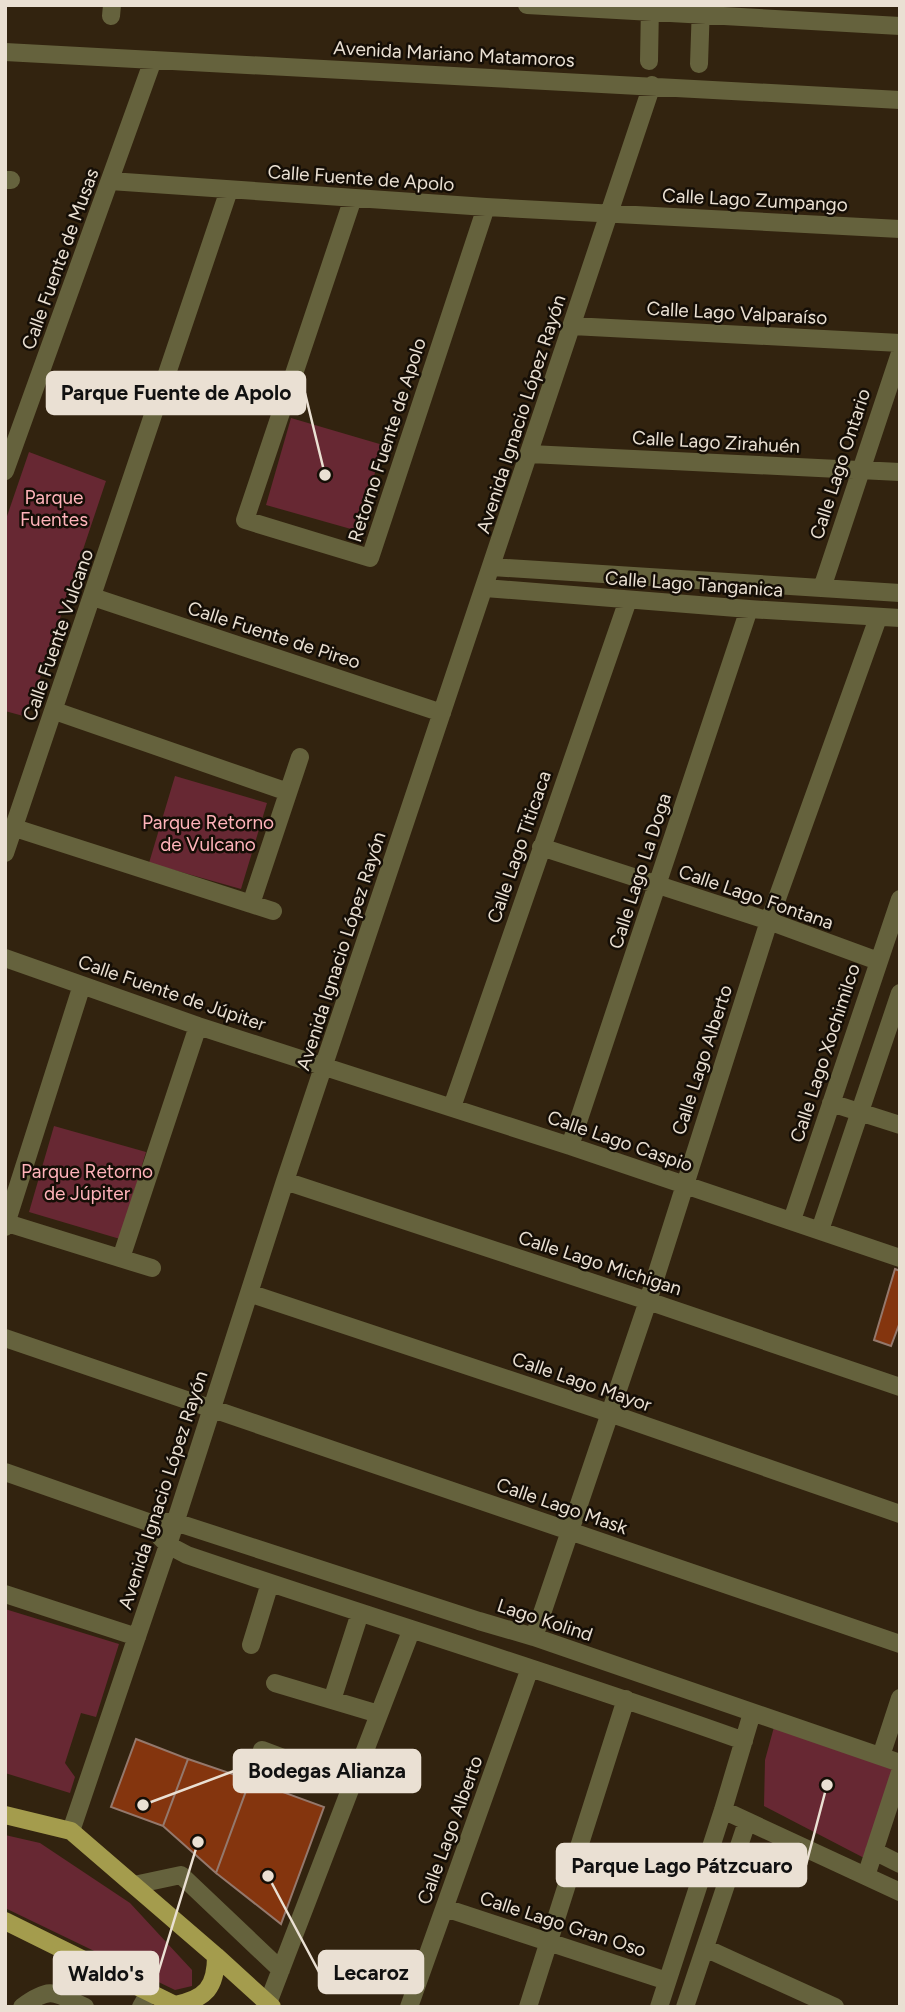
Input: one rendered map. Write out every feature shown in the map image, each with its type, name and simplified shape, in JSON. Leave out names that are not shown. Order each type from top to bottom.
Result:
[{"type":"main road","points":[[5,1815],[71,1831],[270,2005]]},
{"type":"main road","points":[[6,1923],[177,2006],[193,2001],[208,1990],[216,1974],[216,1955]]},
{"type":"street","points":[[527,5],[701,10],[900,26]]},
{"type":"street","points":[[649,61],[650,8]]},
{"type":"street","points":[[699,64],[701,10]]},
{"type":"street","name":"Avenida Mariano Matamoros","points":[[5,52],[900,100]]},
{"type":"street","name":"Calle Fuente de Musas","points":[[5,471],[153,60]]},
{"type":"street","name":"Avenida Ignacio López Rayón","points":[[71,1831],[168,1545],[285,1181],[326,1066],[652,85]]},
{"type":"street","name":"Calle Fuente de Apolo","points":[[110,181],[609,214]]},
{"type":"street","name":"Calle Fuente Vulcano","points":[[5,853],[229,190]]},
{"type":"street","name":"Retorno Fuente de Apolo","points":[[353,198],[245,520],[370,558],[486,207]]},
{"type":"street","name":"Calle Lago Zumpango","points":[[609,214],[900,229]]},
{"type":"street","name":"Calle Lago Valparaíso","points":[[572,326],[900,343]]},
{"type":"street","name":"Calle Lago Ontario","points":[[822,588],[900,353]]},
{"type":"street","name":"Calle Lago Zirahuén","points":[[530,454],[900,472]]},
{"type":"street","name":"Calle Lago Tanganica","points":[[492,567],[900,593]]},
{"type":"street","points":[[718,607],[723,582]]},
{"type":"street","name":"Calle Lago Tanganica","points":[[485,588],[749,610],[900,618]]},
{"type":"street","name":"Calle Fuente de Pireo","points":[[93,597],[442,713]]},
{"type":"street","name":"Calle Lago Titicaca","points":[[452,1107],[628,600]]},
{"type":"street","name":"Calle Lago La Doga","points":[[569,1146],[749,610]]},
{"type":"street","name":"Calle Lago Alberto","points":[[534,1637],[648,1301],[768,921],[878,618]]},
{"type":"street","points":[[55,710],[288,792]]},
{"type":"street","points":[[251,904],[300,757]]},
{"type":"street","points":[[15,828],[273,911]]},
{"type":"street","name":"Calle Lago Fontana","points":[[541,847],[768,921],[878,961]]},
{"type":"street","name":"Calle Lago Xochimilco","points":[[792,1220],[900,899]]},
{"type":"street","name":"Calle Fuente de Júpiter","points":[[5,958],[198,1026],[326,1066]]},
{"type":"street","points":[[82,985],[6,1225],[152,1268]]},
{"type":"street","points":[[820,1230],[899,998]]},
{"type":"street","points":[[121,1258],[198,1026]]},
{"type":"street","name":"Calle Lago Caspio","points":[[326,1066],[900,1258]]},
{"type":"street","points":[[831,1103],[900,1125]]},
{"type":"street","name":"Calle Lago Michigan","points":[[285,1181],[900,1387]]},
{"type":"street","name":"Calle Lago Mayor","points":[[249,1293],[900,1514]]},
{"type":"street","name":"Calle Lago Mask","points":[[5,1338],[900,1644]]},
{"type":"street","points":[[5,1472],[148,1522],[168,1545],[187,1555],[411,1631],[626,1699],[744,1741]]},
{"type":"street","name":"Lago Kolind","points":[[148,1522],[175,1522],[534,1637],[900,1763]]},
{"type":"street","points":[[251,1645],[270,1583]]},
{"type":"street","points":[[5,1594],[137,1637]]},
{"type":"street","points":[[332,1700],[360,1613]]},
{"type":"street","points":[[469,1649],[479,1621]]},
{"type":"street","points":[[270,2005],[411,1631]]},
{"type":"street","name":"Calle Lago Alberto","points":[[410,2007],[530,1668]]},
{"type":"street","points":[[275,1683],[379,1714]]},
{"type":"street","points":[[881,1756],[900,1698]]},
{"type":"street","points":[[528,2007],[626,1699]]},
{"type":"street","points":[[747,1822],[683,2007],[660,2003],[752,1713]]},
{"type":"street","points":[[262,1750],[352,1784]]},
{"type":"street","points":[[866,1876],[900,1772]]},
{"type":"street","points":[[723,1810],[900,1892]]},
{"type":"street","points":[[874,1852],[900,1864]]},
{"type":"street","points":[[134,1885],[181,1875],[281,1970]]},
{"type":"street","name":"Calle Lago Gran Oso","points":[[445,1908],[667,1981]]},
{"type":"street","points":[[705,1948],[835,2007]]},
{"type":"street","points":[[141,2007],[150,1991]]},
{"type":"street","points":[[22,2007],[43,1994],[53,1992],[85,2007]]},
{"type":"green space","points":[[291,418],[383,445],[358,531],[266,505]]},
{"type":"green space","name":"Parque Fuentes","points":[[29,452],[106,481],[27,717],[5,711],[5,522]]},
{"type":"green space","name":"Parque Retorno de Vulcano","points":[[175,776],[267,803],[241,889],[149,863]]},
{"type":"green space","name":"Parque Retorno de Júpiter","points":[[54,1126],[146,1152],[120,1239],[29,1212]]},
{"type":"green space","points":[[5,1609],[119,1644],[96,1717],[81,1713],[65,1763],[75,1777],[70,1793],[5,1773]]},
{"type":"green space","points":[[774,1727],[894,1765],[868,1860],[764,1806],[765,1760]]},
{"type":"green space","points":[[5,1835],[40,1843],[130,1903],[192,1970],[192,1986],[175,1990],[5,1908]]},
{"type":"building","points":[[895,1269],[900,1271],[900,1322],[891,1346],[874,1340]]},
{"type":"building","points":[[136,1739],[188,1759],[163,1826],[111,1807]]},
{"type":"building","points":[[188,1759],[250,1780],[216,1873],[163,1826]]},
{"type":"building","points":[[250,1780],[324,1807],[281,1924],[216,1873]]},
{"type":"place","name":"Parque Fuente de Apolo","points":[[325,475]]},
{"type":"place","name":"Parque Lago Pátzcuaro","points":[[827,1785]]},
{"type":"place","name":"Bodegas Alianza","points":[[143,1805]]},
{"type":"place","name":"Waldo's","points":[[198,1842]]},
{"type":"place","name":"Lecaroz","points":[[268,1876]]}]
